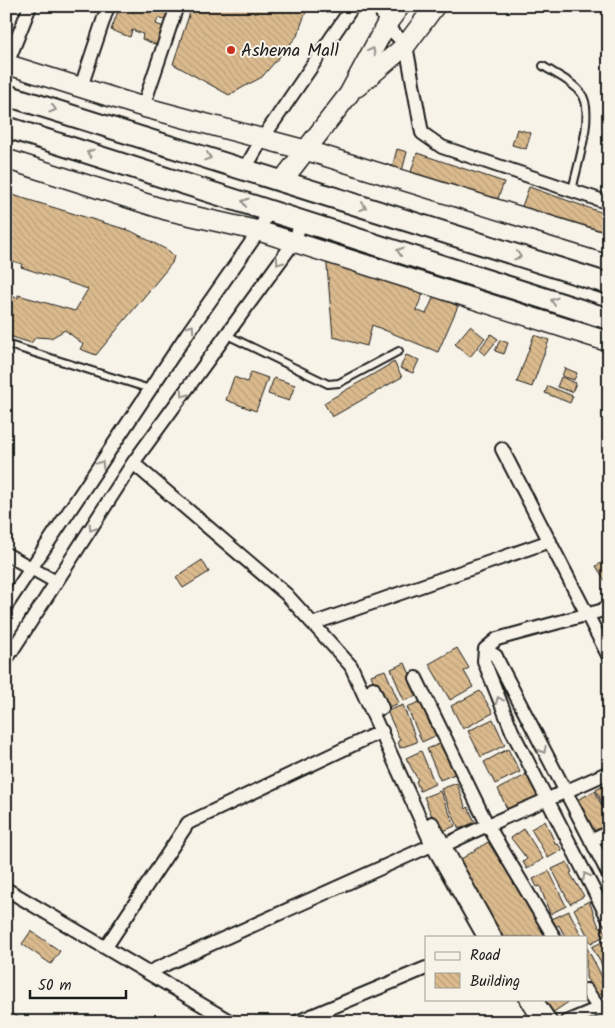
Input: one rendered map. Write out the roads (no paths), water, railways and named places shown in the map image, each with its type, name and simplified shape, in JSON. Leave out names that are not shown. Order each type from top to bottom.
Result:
[{"type":"main road","points":[[6,96],[609,284]]},
{"type":"main road","points":[[6,127],[605,318]]},
{"type":"street","points":[[30,6],[7,64],[143,107],[305,150],[609,244]]},
{"type":"street","points":[[81,87],[108,6]]},
{"type":"street","points":[[143,107],[176,6]]},
{"type":"street","points":[[245,169],[262,139],[353,6]]},
{"type":"street","points":[[380,6],[386,25],[406,44],[422,133],[442,147],[609,203]]},
{"type":"street","points":[[282,181],[349,94],[386,25],[400,6]]},
{"type":"street","points":[[349,94],[406,44],[435,6]]},
{"type":"street","points":[[6,159],[166,210],[258,231],[601,339],[605,318]]},
{"type":"street","points":[[6,606],[150,389],[258,231],[269,210]]},
{"type":"street","points":[[6,660],[133,463],[294,242],[302,220]]},
{"type":"street","points":[[502,449],[609,657]]},
{"type":"street","points":[[133,463],[286,594],[351,666],[484,936]]},
{"type":"street","points":[[315,624],[550,540]]},
{"type":"street","points":[[6,554],[56,582]]},
{"type":"street","points":[[485,649],[497,639],[588,614],[609,606]]},
{"type":"street","points":[[485,649],[496,656],[528,722],[609,874]]},
{"type":"street","points":[[485,649],[485,667],[512,731],[548,801],[604,901],[609,920]]},
{"type":"street","points":[[416,678],[487,824],[553,936]]},
{"type":"street","points":[[373,688],[438,845],[494,936]]},
{"type":"street","points":[[512,731],[528,722]]},
{"type":"street","points":[[106,946],[188,823],[382,730]]},
{"type":"street","points":[[149,972],[438,845],[548,801],[609,772]]},
{"type":"street","points":[[591,841],[609,832]]},
{"type":"street","points":[[6,889],[106,946],[231,1022]]},
{"type":"street","points":[[297,1022],[425,968]]},
{"type":"street","points":[[588,992],[603,1006],[609,1022]]},
{"type":"street","points":[[527,1000],[540,1022]]},
{"type":"street","points":[[537,1000],[551,1022]]},
{"type":"street","points":[[566,1022],[603,1006]]},
{"type":"lane","points":[[543,66],[582,93],[586,101],[586,124],[572,191]]},
{"type":"lane","points":[[227,335],[328,384],[339,382],[399,351]]},
{"type":"lane","points":[[6,344],[150,389]]},
{"type":"railway","points":[[6,1013],[21,1022]]},
{"type":"place","name":"Ashema Mall","points":[[231,50]]}]
